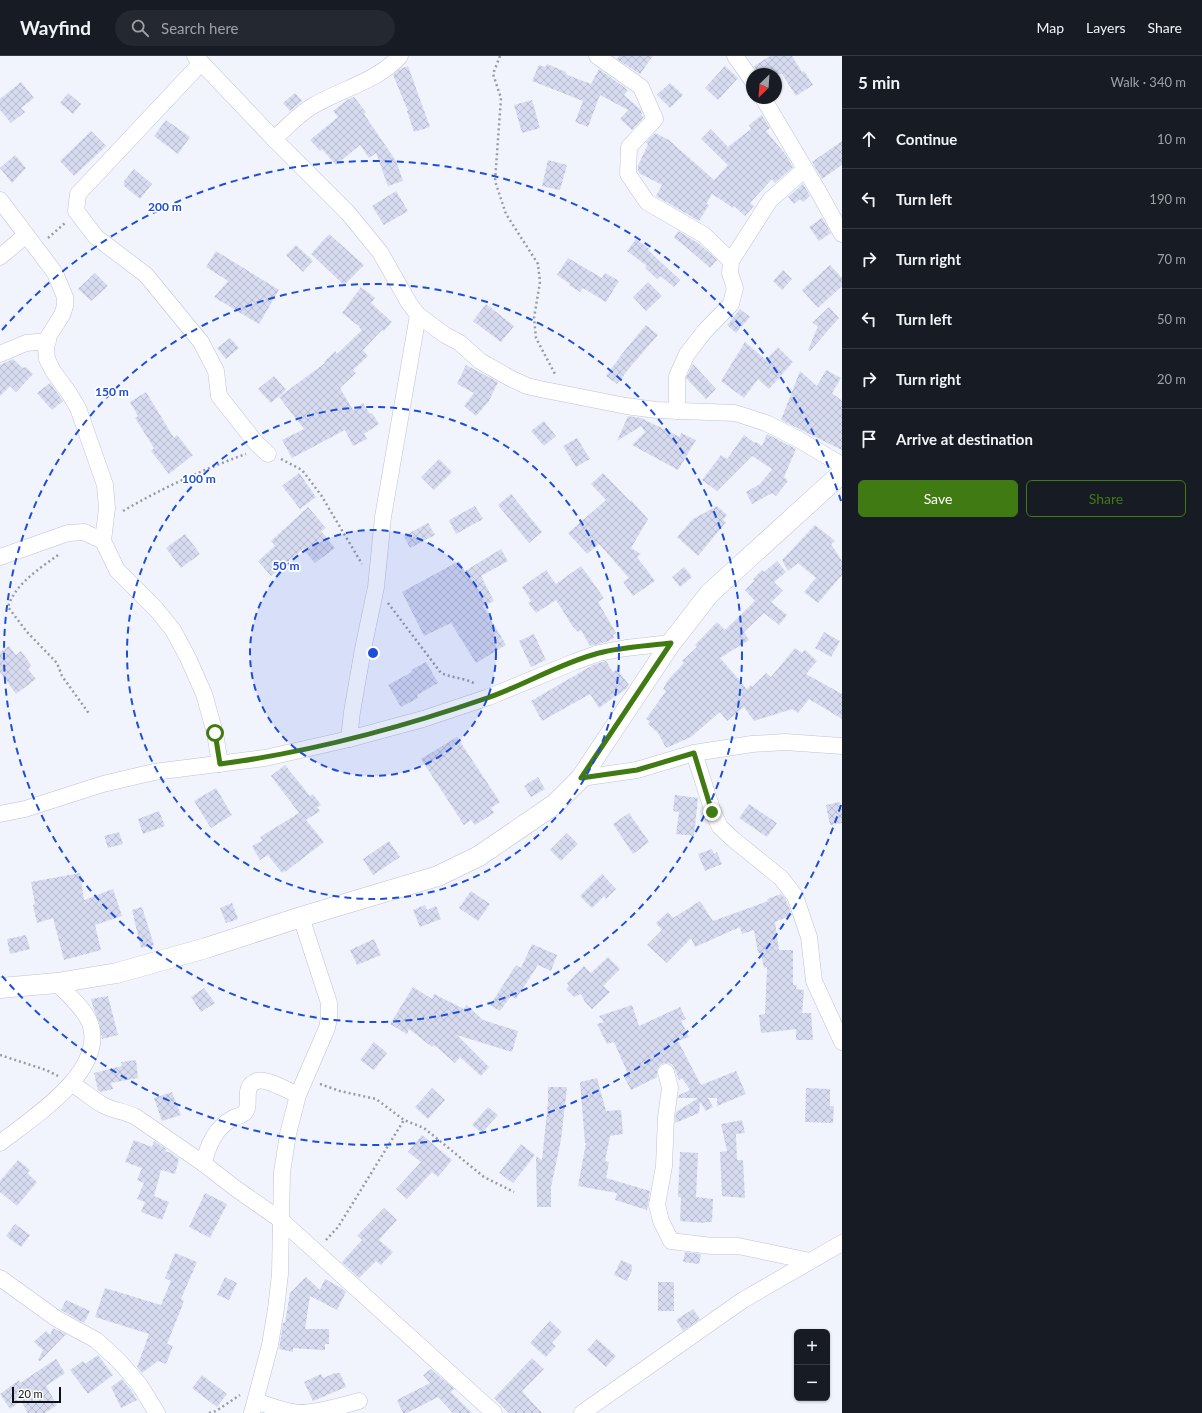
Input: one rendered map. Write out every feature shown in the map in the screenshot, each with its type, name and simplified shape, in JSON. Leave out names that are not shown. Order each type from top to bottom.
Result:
[{"type":"street","points":[[274,139],[310,107],[378,73],[392,64],[400,56]]},
{"type":"street","points":[[597,56],[641,87],[655,119],[629,147],[628,174],[647,202],[704,235],[731,261]]},
{"type":"street","points":[[734,56],[746,72]]},
{"type":"street","points":[[268,454],[256,444],[219,396],[216,372],[201,342],[146,275],[96,237],[76,211],[78,194],[198,59],[274,139],[348,213],[380,252],[409,303],[418,315],[445,335],[460,343],[480,361],[527,386],[566,394],[626,406],[656,410],[735,413],[766,423],[798,439],[842,465]]},
{"type":"street","points":[[767,104],[842,234]]},
{"type":"street","points":[[677,411],[677,376],[687,354],[704,332],[731,304],[735,288],[730,274],[731,261],[770,200],[805,169]]},
{"type":"street","points":[[0,200],[55,273],[66,297],[62,315],[48,337],[46,348],[47,359],[53,371],[70,393],[78,408],[105,485],[107,502],[103,541],[117,570],[156,609],[173,630],[188,658],[204,694],[215,733],[220,764]]},
{"type":"street","points":[[0,257],[26,235]]},
{"type":"street","points":[[349,739],[363,649],[376,587],[383,517],[418,315]]},
{"type":"street","points":[[0,354],[26,343],[48,341]]},
{"type":"street","points":[[0,988],[57,983],[117,973],[206,948],[301,917],[438,876],[479,856],[556,804],[581,778],[671,643],[710,593],[842,473]]},
{"type":"street","points":[[0,557],[68,533],[84,532],[103,541]]},
{"type":"street","points":[[0,814],[25,809],[103,784],[154,772],[265,758],[349,739],[423,719],[489,697],[599,653],[626,648],[671,643]]},
{"type":"street","points":[[581,778],[637,770],[694,753],[752,744],[785,742],[842,746]]},
{"type":"street","points":[[694,753],[712,812],[720,827],[781,878],[795,896],[809,937],[814,981],[842,1042]]},
{"type":"street","points":[[301,917],[330,1003],[329,1018],[327,1028],[298,1095],[288,1134],[282,1172],[280,1274],[276,1309],[270,1345],[254,1407],[299,1413],[320,1411],[359,1401]]},
{"type":"street","points":[[0,1143],[60,1096],[81,1072],[87,1060],[91,1047],[92,1033],[90,1022],[83,1011],[57,983]]},
{"type":"street","points":[[666,1072],[670,1088],[666,1117],[664,1166],[657,1204],[661,1221],[671,1241],[712,1246],[738,1246],[810,1261]]},
{"type":"street","points":[[204,1164],[211,1140],[226,1123],[233,1118],[244,1114],[247,1110],[247,1095],[249,1087],[256,1082],[265,1081],[298,1095]]},
{"type":"street","points":[[72,1084],[82,1089],[104,1106],[129,1113],[136,1117],[282,1221],[494,1413]]},
{"type":"street","points":[[582,1413],[744,1300],[842,1243]]},
{"type":"street","points":[[0,1278],[57,1319],[96,1340],[118,1360],[139,1384],[157,1413]]},
{"type":"path","points":[[500,56],[492,74],[501,98],[495,181],[506,214],[538,264],[540,282],[534,318],[536,338],[566,394]]},
{"type":"path","points":[[37,248],[76,211]]},
{"type":"path","points":[[106,521],[141,500],[225,462],[252,452],[268,454]]},
{"type":"path","points":[[64,551],[33,572],[11,597],[8,607],[27,632],[57,663],[62,676],[90,715]]},
{"type":"path","points":[[0,1055],[46,1070],[72,1084]]},
{"type":"path","points":[[304,1080],[340,1091],[376,1099],[404,1120],[424,1128],[484,1177],[514,1192]]},
{"type":"path","points":[[316,1251],[338,1227],[404,1120]]},
{"type":"path","points":[[209,1413],[228,1404],[262,1380]]},
{"type":"building","points":[[619,56],[653,56],[640,74],[617,59]]},
{"type":"building","points":[[770,56],[792,56],[802,72],[804,71],[813,85],[796,96],[782,74],[782,68],[755,68],[754,66]]},
{"type":"building","points":[[547,64],[566,72],[565,74],[591,84],[599,69],[628,90],[624,95],[641,110],[641,115],[644,117],[632,130],[620,119],[628,110],[600,95],[588,127],[575,122],[583,101],[532,81],[539,65],[545,67]]},
{"type":"building","points":[[408,66],[430,127],[414,132],[408,111],[393,75],[400,69]]},
{"type":"building","points":[[725,66],[738,78],[718,100],[705,88]]},
{"type":"building","points":[[21,82],[34,98],[21,108],[25,112],[11,123],[0,110],[0,99]]},
{"type":"building","points":[[670,83],[683,95],[670,108],[657,95]]},
{"type":"building","points":[[68,93],[81,104],[73,114],[60,103]]},
{"type":"building","points":[[295,93],[302,101],[290,111],[283,103]]},
{"type":"building","points":[[354,97],[366,112],[364,114],[396,161],[403,181],[388,186],[376,153],[369,158],[360,145],[336,165],[322,149],[320,151],[310,140],[338,117],[333,111],[347,100]]},
{"type":"building","points":[[532,100],[540,128],[522,133],[514,105]]},
{"type":"building","points":[[762,115],[770,128],[766,131],[786,155],[793,167],[775,183],[772,179],[750,203],[754,206],[745,216],[734,206],[733,208],[712,194],[706,204],[709,205],[699,221],[656,196],[662,185],[639,173],[638,171],[638,166],[648,144],[646,142],[655,133],[669,140],[714,180],[728,165],[701,139],[711,129],[728,147],[751,129],[749,125]]},
{"type":"building","points":[[166,120],[190,137],[178,154],[154,136]]},
{"type":"building","points":[[91,131],[106,146],[74,176],[60,161]]},
{"type":"building","points":[[842,141],[842,165],[822,179],[812,162]]},
{"type":"building","points":[[15,155],[26,168],[12,183],[0,168]]},
{"type":"building","points":[[548,160],[567,165],[560,190],[542,186]]},
{"type":"building","points":[[134,169],[152,184],[140,199],[124,186],[124,181]]},
{"type":"building","points":[[803,184],[810,196],[803,202],[800,199],[794,204],[788,197]]},
{"type":"building","points":[[396,191],[408,211],[384,225],[372,206]]},
{"type":"building","points":[[822,218],[831,233],[819,241],[809,227]]},
{"type":"building","points":[[678,231],[698,243],[717,260],[710,268],[674,238]]},
{"type":"building","points":[[329,234],[364,265],[344,285],[311,254]]},
{"type":"building","points":[[636,239],[649,249],[648,250],[680,280],[674,287],[660,276],[657,279],[645,268],[647,266],[627,251]]},
{"type":"building","points":[[296,245],[313,261],[303,272],[286,255]]},
{"type":"building","points":[[216,251],[279,290],[259,324],[214,297],[228,281],[206,267]]},
{"type":"building","points":[[568,258],[602,278],[605,273],[619,281],[606,302],[583,288],[580,292],[557,275]]},
{"type":"building","points":[[830,265],[842,278],[842,286],[818,308],[802,290]]},
{"type":"building","points":[[783,270],[792,279],[782,290],[773,281]]},
{"type":"building","points":[[95,273],[108,286],[91,301],[78,289]]},
{"type":"building","points":[[648,282],[662,296],[646,311],[633,297]]},
{"type":"building","points":[[361,287],[375,298],[371,303],[392,322],[363,350],[368,356],[353,370],[356,373],[340,388],[353,410],[363,403],[379,424],[364,434],[367,439],[353,446],[345,430],[292,458],[282,440],[304,429],[279,397],[325,363],[324,362],[335,351],[337,354],[362,330],[342,313]]},
{"type":"building","points":[[486,304],[514,326],[501,342],[473,321]]},
{"type":"building","points":[[829,307],[839,318],[810,351],[808,350],[818,326],[812,323]]},
{"type":"building","points":[[740,309],[750,317],[736,333],[727,325]]},
{"type":"building","points":[[646,325],[658,335],[617,384],[606,376]]},
{"type":"building","points":[[230,338],[239,348],[226,359],[217,348]]},
{"type":"building","points":[[745,342],[766,360],[778,347],[793,362],[769,389],[758,379],[744,398],[721,381]]},
{"type":"building","points":[[13,359],[23,368],[26,367],[33,374],[16,392],[10,386],[0,396],[0,365]]},
{"type":"building","points":[[693,364],[716,389],[706,399],[686,378]]},
{"type":"building","points":[[466,365],[498,382],[489,401],[476,416],[464,406],[474,393],[457,384]]},
{"type":"building","points":[[826,370],[841,378],[832,393],[842,401],[842,450],[781,420],[800,371],[817,386]]},
{"type":"building","points":[[274,376],[286,390],[271,403],[258,389]]},
{"type":"building","points":[[50,383],[63,401],[52,410],[37,393]]},
{"type":"building","points":[[146,392],[174,438],[177,435],[193,455],[169,474],[151,451],[154,448],[135,418],[138,416],[130,402]]},
{"type":"building","points":[[628,416],[641,418],[680,437],[681,433],[696,440],[678,470],[632,445],[645,432],[641,426],[617,441]]},
{"type":"building","points":[[544,421],[556,436],[544,446],[531,431]]},
{"type":"building","points":[[767,434],[796,449],[784,477],[788,481],[776,496],[772,493],[752,504],[746,492],[760,484],[772,469],[752,456],[717,491],[702,480],[721,455],[727,459],[744,435],[762,446]]},
{"type":"building","points":[[577,438],[590,459],[576,467],[563,446]]},
{"type":"building","points":[[439,459],[452,472],[434,490],[421,477]]},
{"type":"building","points":[[299,473],[316,497],[300,509],[282,486]]},
{"type":"building","points":[[603,473],[648,519],[631,548],[641,554],[637,557],[655,581],[633,596],[623,582],[629,578],[599,544],[587,554],[568,533],[606,500],[591,484]]},
{"type":"building","points":[[511,494],[542,532],[529,543],[498,505]]},
{"type":"building","points":[[475,506],[483,519],[456,534],[449,520]]},
{"type":"building","points":[[717,506],[727,515],[723,520],[726,522],[698,556],[677,537],[693,519]]},
{"type":"building","points":[[308,507],[326,528],[321,531],[335,548],[315,563],[303,549],[271,576],[258,561],[275,546],[271,541]]},
{"type":"building","points":[[428,523],[435,535],[410,548],[404,536]]},
{"type":"building","points":[[815,525],[835,541],[831,544],[842,561],[842,575],[818,603],[804,592],[816,578],[798,563],[788,571],[782,560]]},
{"type":"building","points":[[185,534],[200,554],[181,568],[166,548]]},
{"type":"building","points":[[501,549],[508,561],[481,576],[494,601],[483,606],[506,645],[476,663],[451,623],[424,636],[402,592],[459,561],[465,571]]},
{"type":"building","points":[[777,561],[786,572],[774,582],[783,591],[771,602],[787,615],[779,625],[764,613],[744,632],[749,640],[720,658],[747,689],[751,685],[752,687],[766,673],[771,677],[795,648],[802,653],[805,650],[817,661],[806,674],[842,694],[842,719],[809,699],[798,713],[792,709],[754,721],[744,707],[727,721],[720,712],[691,737],[666,748],[658,733],[648,724],[650,721],[646,719],[666,691],[663,689],[668,680],[684,663],[682,661],[697,647],[695,645],[717,622],[725,630],[755,601],[745,590],[762,570],[764,572]]},
{"type":"building","points":[[581,566],[604,598],[598,602],[616,633],[613,635],[614,638],[606,642],[590,646],[581,630],[578,632],[573,627],[556,600],[536,613],[528,603],[531,601],[522,587],[546,570],[556,584]]},
{"type":"building","points":[[684,567],[692,577],[680,587],[672,577]]},
{"type":"building","points":[[824,632],[840,641],[831,657],[815,648]]},
{"type":"building","points":[[534,634],[546,660],[531,667],[519,641]]},
{"type":"building","points":[[9,646],[16,655],[21,651],[31,665],[28,669],[36,679],[16,694],[0,672],[0,652]]},
{"type":"building","points":[[606,661],[613,672],[617,669],[629,685],[627,688],[599,708],[590,694],[542,721],[531,701],[593,665]]},
{"type":"building","points":[[426,662],[438,683],[417,695],[418,698],[401,707],[388,685],[412,672],[411,670]]},
{"type":"building","points":[[457,737],[500,802],[491,808],[494,813],[475,825],[471,820],[464,825],[421,759]]},
{"type":"building","points":[[285,765],[310,796],[313,794],[321,805],[317,807],[320,811],[306,820],[324,842],[282,873],[268,855],[260,860],[252,846],[262,841],[260,837],[299,813],[271,776]]},
{"type":"building","points":[[538,777],[545,789],[531,797],[524,786]]},
{"type":"building","points":[[216,788],[232,815],[211,828],[194,801]]},
{"type":"building","points":[[675,795],[698,798],[694,836],[676,834],[679,812],[673,811]]},
{"type":"building","points":[[840,802],[842,809],[842,823],[830,825],[826,805]]},
{"type":"building","points":[[749,804],[777,823],[767,837],[739,818]]},
{"type":"building","points":[[159,811],[165,826],[143,834],[138,819]]},
{"type":"building","points":[[629,813],[649,842],[633,854],[613,824]]},
{"type":"building","points":[[119,832],[123,844],[108,848],[104,836]]},
{"type":"building","points":[[567,833],[578,844],[561,861],[550,850]]},
{"type":"building","points":[[389,841],[400,857],[373,875],[363,859]]},
{"type":"building","points":[[712,849],[714,854],[717,852],[722,864],[705,871],[698,854]]},
{"type":"building","points":[[80,873],[84,900],[113,889],[122,916],[95,925],[101,950],[64,960],[53,918],[37,923],[33,905],[35,904],[31,882]]},
{"type":"building","points":[[602,874],[616,889],[606,899],[604,896],[592,908],[580,896]]},
{"type":"building","points":[[471,891],[490,904],[478,921],[459,908]]},
{"type":"building","points":[[781,894],[785,898],[792,915],[775,922],[779,950],[793,950],[793,985],[797,985],[796,989],[804,990],[802,1013],[811,1013],[813,1040],[796,1040],[796,1029],[761,1033],[759,1015],[765,1014],[767,967],[764,968],[761,953],[758,953],[754,930],[742,934],[740,927],[695,947],[691,938],[667,963],[647,945],[662,930],[656,923],[668,912],[673,918],[700,901],[713,921],[768,901],[767,899]]},
{"type":"building","points":[[232,903],[238,919],[226,923],[220,908]]},
{"type":"building","points":[[425,905],[427,910],[436,906],[441,919],[420,927],[413,910]]},
{"type":"building","points":[[142,907],[154,945],[141,948],[132,910]]},
{"type":"building","points":[[26,935],[30,949],[10,954],[7,939]]},
{"type":"building","points":[[374,939],[381,955],[357,965],[350,950]]},
{"type":"building","points":[[532,944],[557,955],[551,971],[538,965],[516,999],[511,996],[500,1011],[490,1005],[516,965],[521,968]]},
{"type":"building","points":[[608,957],[620,969],[603,986],[610,992],[592,1009],[585,1002],[581,994],[574,997],[566,989],[569,986],[567,983],[584,966],[591,973]]},
{"type":"building","points":[[413,987],[432,999],[434,994],[464,1009],[467,1005],[483,1020],[518,1031],[512,1052],[457,1035],[489,1067],[481,1076],[460,1057],[455,1063],[434,1045],[432,1047],[409,1029],[407,1034],[390,1024]]},
{"type":"building","points":[[204,988],[215,1003],[201,1012],[191,997]]},
{"type":"building","points":[[108,996],[118,1035],[102,1039],[99,1022],[91,999]]},
{"type":"building","points":[[632,1005],[639,1026],[680,1007],[686,1019],[681,1021],[689,1037],[678,1041],[701,1085],[736,1071],[746,1094],[717,1106],[717,1098],[708,1098],[713,1107],[706,1111],[700,1102],[699,1113],[675,1123],[676,1112],[697,1098],[678,1098],[679,1095],[690,1090],[682,1078],[679,1080],[673,1065],[664,1063],[660,1065],[657,1070],[657,1077],[631,1090],[624,1077],[628,1074],[614,1042],[607,1044],[597,1024],[604,1022],[599,1016]]},
{"type":"building","points":[[374,1042],[387,1053],[374,1070],[360,1060]]},
{"type":"building","points":[[136,1060],[138,1078],[111,1083],[113,1089],[101,1092],[98,1090],[94,1073],[122,1066],[121,1062]]},
{"type":"building","points":[[597,1078],[606,1111],[621,1110],[623,1134],[610,1136],[605,1161],[609,1162],[606,1178],[650,1191],[647,1210],[615,1200],[617,1193],[578,1186],[586,1143],[580,1082]]},
{"type":"building","points":[[548,1087],[567,1087],[561,1140],[551,1187],[551,1207],[537,1207],[536,1156],[542,1160],[548,1102]]},
{"type":"building","points":[[432,1088],[445,1100],[428,1119],[415,1107]]},
{"type":"building","points":[[806,1088],[830,1089],[830,1106],[834,1106],[833,1123],[805,1122]]},
{"type":"building","points":[[172,1092],[181,1115],[162,1121],[154,1098]]},
{"type":"building","points":[[488,1107],[498,1115],[482,1133],[472,1125]]},
{"type":"building","points":[[742,1120],[745,1133],[736,1134],[737,1160],[743,1160],[745,1198],[722,1196],[720,1152],[727,1151],[721,1124]]},
{"type":"building","points":[[422,1135],[452,1160],[438,1177],[432,1172],[407,1199],[396,1189],[421,1162],[408,1152]]},
{"type":"building","points":[[134,1140],[152,1147],[154,1141],[166,1149],[165,1151],[171,1153],[179,1159],[175,1174],[161,1170],[154,1196],[169,1202],[162,1220],[141,1212],[145,1202],[137,1199],[144,1183],[137,1180],[142,1168],[125,1162]]},
{"type":"building","points":[[521,1144],[535,1155],[513,1183],[499,1173]]},
{"type":"building","points":[[680,1152],[698,1153],[696,1197],[713,1199],[712,1222],[705,1223],[680,1221],[681,1197],[678,1197]]},
{"type":"building","points":[[18,1160],[30,1170],[27,1173],[37,1182],[17,1206],[0,1192],[0,1181]]},
{"type":"building","points":[[205,1193],[227,1204],[210,1238],[189,1227]]},
{"type":"building","points":[[384,1208],[397,1220],[379,1240],[393,1252],[381,1265],[376,1261],[359,1278],[342,1262],[362,1240],[357,1236]]},
{"type":"building","points":[[15,1224],[30,1235],[21,1247],[6,1236]]},
{"type":"building","points":[[685,1252],[701,1254],[699,1264],[683,1262]]},
{"type":"building","points":[[175,1253],[197,1262],[181,1299],[184,1301],[167,1344],[173,1346],[166,1364],[158,1361],[142,1373],[137,1367],[149,1334],[95,1317],[105,1288],[161,1305],[171,1281],[165,1278]]},
{"type":"building","points":[[621,1260],[632,1265],[632,1270],[627,1281],[614,1275]]},
{"type":"building","points":[[225,1277],[237,1283],[229,1300],[217,1295]]},
{"type":"building","points":[[306,1277],[320,1290],[325,1279],[346,1292],[337,1310],[310,1296],[305,1329],[329,1329],[329,1344],[325,1344],[325,1350],[293,1348],[293,1352],[279,1349],[290,1293]]},
{"type":"building","points":[[658,1282],[674,1282],[674,1311],[658,1311]]},
{"type":"building","points":[[66,1300],[90,1311],[84,1323],[61,1310]]},
{"type":"building","points":[[693,1309],[700,1319],[683,1331],[676,1320]]},
{"type":"building","points":[[550,1321],[562,1332],[552,1343],[556,1346],[546,1357],[530,1343]]},
{"type":"building","points":[[53,1328],[66,1334],[40,1361],[38,1360],[43,1350],[34,1342],[46,1331],[50,1335]]},
{"type":"building","points":[[597,1339],[616,1356],[606,1367],[587,1350]]},
{"type":"building","points":[[98,1355],[113,1375],[88,1394],[70,1370],[83,1361],[85,1364]]},
{"type":"building","points":[[532,1358],[544,1369],[522,1391],[542,1413],[509,1413],[494,1398]]},
{"type":"building","points":[[56,1359],[65,1373],[46,1386],[57,1405],[45,1413],[28,1413],[21,1401],[10,1409],[0,1394],[19,1380],[20,1383]]},
{"type":"building","points":[[431,1369],[454,1389],[451,1392],[472,1413],[453,1413],[438,1397],[407,1413],[403,1413],[397,1400],[430,1383],[423,1375]]},
{"type":"building","points":[[335,1373],[340,1373],[346,1387],[313,1401],[304,1382],[321,1374],[323,1378]]},
{"type":"building","points":[[202,1375],[227,1394],[217,1407],[192,1388]]},
{"type":"building","points":[[122,1379],[137,1400],[121,1408],[111,1387]]},
{"type":"route","points":[[215,733],[220,764],[265,758],[349,739],[423,719],[489,697],[599,653],[626,648],[671,643],[581,778],[637,770],[694,753],[712,812]]}]
